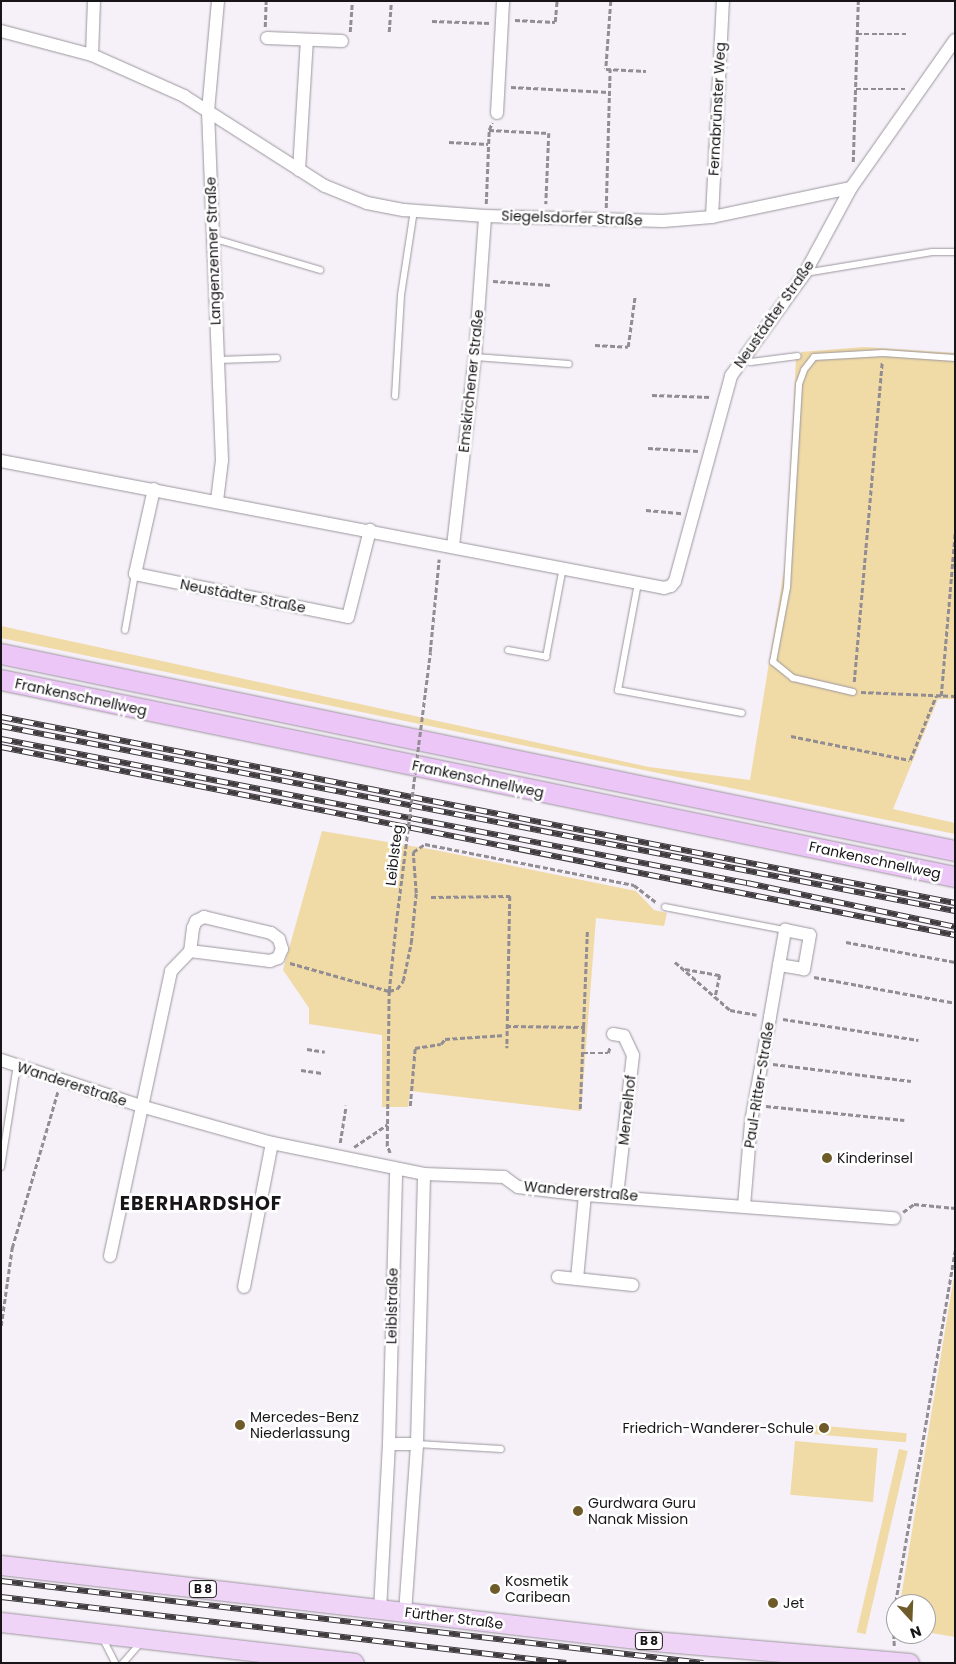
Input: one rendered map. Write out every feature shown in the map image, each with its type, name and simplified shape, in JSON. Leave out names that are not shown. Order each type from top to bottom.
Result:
[{"type":"highway","name":"Frankenschnellweg","points":[[1,654],[955,851]]},
{"type":"highway","name":"Frankenschnellweg","points":[[1,680],[955,877]]},
{"type":"main road","name":"Fürther Straße","points":[[1,1565],[713,1648],[909,1663]]},
{"type":"main road","points":[[1,1622],[354,1663]]},
{"type":"street","points":[[92,55],[94,1]]},
{"type":"street","name":"Langenzenner Straße","points":[[217,501],[222,460],[208,111],[218,1]]},
{"type":"street","points":[[497,113],[502,1]]},
{"type":"street","name":"Fernabrünster Weg","points":[[712,217],[723,1]]},
{"type":"street","name":"Siegelsdorfer Straße","points":[[1,31],[92,55],[184,96],[325,186],[367,203],[414,210],[485,216],[663,221],[712,217],[851,188]]},
{"type":"street","points":[[267,38],[342,41]]},
{"type":"street","points":[[298,170],[307,40]]},
{"type":"street","name":"Neustädter Straße","points":[[1,461],[638,582],[671,586],[693,514],[724,398],[742,358],[805,272],[851,188],[955,40]]},
{"type":"street","name":"Emskirchener Straße","points":[[447,545],[475,357],[485,216]]},
{"type":"street","points":[[135,574],[154,489]]},
{"type":"street","name":"Neustädter Straße","points":[[135,574],[348,617],[370,530]]},
{"type":"street","points":[[144,1107],[170,971],[190,950],[193,928],[196,921],[204,917],[271,932],[279,939],[282,949],[278,958],[270,961],[190,950]]},
{"type":"street","points":[[779,965],[804,969],[810,936],[785,930]]},
{"type":"street","name":"Paul-Ritter-Straße","points":[[744,1206],[754,1104],[785,930]]},
{"type":"street","name":"Menzelhof","points":[[613,1034],[624,1036],[633,1055],[617,1196]]},
{"type":"street","name":"Wandererstraße","points":[[1,1060],[144,1107],[272,1143],[424,1174],[504,1177],[518,1187],[585,1195],[894,1218]]},
{"type":"street","name":"Wandererstraße","points":[[110,1256],[144,1107]]},
{"type":"street","points":[[244,1287],[272,1143]]},
{"type":"street","name":"Leiblstraße","points":[[380,1610],[389,1444],[396,1168]]},
{"type":"street","name":"Leiblstraße","points":[[405,1612],[417,1444],[424,1174]]},
{"type":"street","points":[[577,1279],[585,1195]]},
{"type":"street","points":[[558,1277],[633,1285]]},
{"type":"street","points":[[389,1444],[417,1444]]},
{"type":"street","points":[[383,1575],[406,1577]]},
{"type":"lane","points":[[395,396],[401,295],[414,210]]},
{"type":"lane","points":[[212,238],[320,270]]},
{"type":"lane","points":[[805,272],[932,252],[955,252]]},
{"type":"lane","points":[[853,692],[793,678],[773,662],[786,587],[799,384],[804,370],[814,357],[883,354],[955,358]]},
{"type":"lane","points":[[742,358],[751,362],[798,356]]},
{"type":"lane","points":[[475,357],[569,364]]},
{"type":"lane","points":[[218,360],[276,358]]},
{"type":"lane","points":[[508,650],[546,657],[563,567]]},
{"type":"lane","points":[[125,630],[135,574]]},
{"type":"lane","points":[[638,582],[618,690],[742,713]]},
{"type":"lane","points":[[665,908],[785,930]]},
{"type":"lane","points":[[1,1167],[17,1065]]},
{"type":"lane","points":[[417,1444],[501,1449]]},
{"type":"lane","points":[[101,1633],[115,1663]]},
{"type":"lane","points":[[123,1663],[145,1638]]},
{"type":"path","points":[[266,1],[267,38]]},
{"type":"path","points":[[342,41],[342,35],[350,36],[352,1]]},
{"type":"path","points":[[389,32],[391,1]]},
{"type":"path","points":[[432,21],[555,22],[557,1]]},
{"type":"path","points":[[610,1],[606,69],[646,71]]},
{"type":"path","points":[[851,188],[858,1]]},
{"type":"path","points":[[857,34],[906,34]]},
{"type":"path","points":[[606,219],[610,69]]},
{"type":"path","points":[[499,86],[609,92]]},
{"type":"path","points":[[856,89],[905,89],[916,95]]},
{"type":"path","points":[[485,216],[489,130],[497,113]]},
{"type":"path","points":[[489,130],[549,133],[545,217]]},
{"type":"path","points":[[449,142],[488,144]]},
{"type":"path","points":[[480,280],[551,285]]},
{"type":"path","points":[[595,345],[628,347],[635,295]]},
{"type":"path","points":[[883,354],[871,517],[853,692],[955,696]]},
{"type":"path","points":[[652,395],[724,398]]},
{"type":"path","points":[[648,448],[709,452]]},
{"type":"path","points":[[646,510],[693,514]]},
{"type":"path","points":[[941,696],[955,534]]},
{"type":"path","name":"Leiblsteg","points":[[396,1168],[387,1146],[388,991],[430,652],[447,545]]},
{"type":"path","points":[[791,736],[910,760],[936,696]]},
{"type":"path","points":[[278,958],[388,991],[396,990],[403,981],[416,893],[413,852],[425,844],[634,885],[665,908]]},
{"type":"path","points":[[431,897],[510,896],[506,1048]]},
{"type":"path","points":[[580,1109],[586,1027],[587,931]]},
{"type":"path","points":[[846,942],[955,962]]},
{"type":"path","points":[[675,962],[730,1010],[918,1040]]},
{"type":"path","points":[[683,969],[720,975],[716,998]]},
{"type":"path","points":[[804,969],[810,976],[955,1003]]},
{"type":"path","points":[[506,1026],[586,1027]]},
{"type":"path","points":[[584,1053],[608,1053],[613,1034]]},
{"type":"path","points":[[410,1106],[415,1048],[441,1044],[445,1039],[505,1035]]},
{"type":"path","points":[[307,1049],[325,1052]]},
{"type":"path","points":[[762,1062],[911,1081]]},
{"type":"path","points":[[301,1070],[322,1073]]},
{"type":"path","points":[[1,1326],[12,1248],[62,1080]]},
{"type":"path","points":[[754,1104],[904,1120]]},
{"type":"path","points":[[338,1157],[346,1105]]},
{"type":"path","points":[[338,1157],[387,1125]]},
{"type":"path","points":[[894,1218],[914,1204],[955,1208]]},
{"type":"path","points":[[894,1647],[893,1617],[955,1250]]},
{"type":"shaded area","points":[[864,347],[955,353],[955,699],[938,699],[893,809],[955,823],[955,834],[1,638],[1,626],[649,767],[750,780],[786,558],[796,359],[801,358],[801,352]]},
{"type":"shaded area","points":[[322,831],[435,850],[636,891],[654,910],[667,913],[664,926],[596,918],[581,1111],[410,1091],[408,1107],[382,1107],[382,1035],[309,1024],[309,1008],[283,970]]},
{"type":"shaded area","points":[[955,1270],[955,1637],[936,1634],[936,1594],[902,1594]]},
{"type":"shaded area","points":[[813,1425],[907,1433],[906,1442],[812,1434]]},
{"type":"shaded area","points":[[795,1441],[878,1448],[873,1502],[790,1495]]},
{"type":"shaded area","points":[[899,1449],[908,1451],[865,1634],[857,1632]]},
{"type":"railway","points":[[1,717],[955,903]]},
{"type":"railway","points":[[1,726],[955,911]]},
{"type":"railway","points":[[1,739],[747,883],[955,927]]},
{"type":"railway","points":[[1,747],[955,935]]},
{"type":"railway","points":[[1,1581],[703,1663]]},
{"type":"railway","points":[[1,1597],[566,1663]]},
{"type":"place","name":"Kinderinsel","points":[[827,1158]]},
{"type":"place","name":"Mercedes-Benz Niederlassung","points":[[240,1425]]},
{"type":"place","name":"Friedrich-Wanderer-Schule","points":[[824,1428]]},
{"type":"place","name":"Gurdwara Guru Nanak Mission","points":[[578,1511]]},
{"type":"place","name":"Kosmetik Caribean","points":[[495,1589]]},
{"type":"place","name":"Jet","points":[[773,1603]]},
{"type":"district","name":"EBERHARDSHOF","points":[[201,1204]]}]
